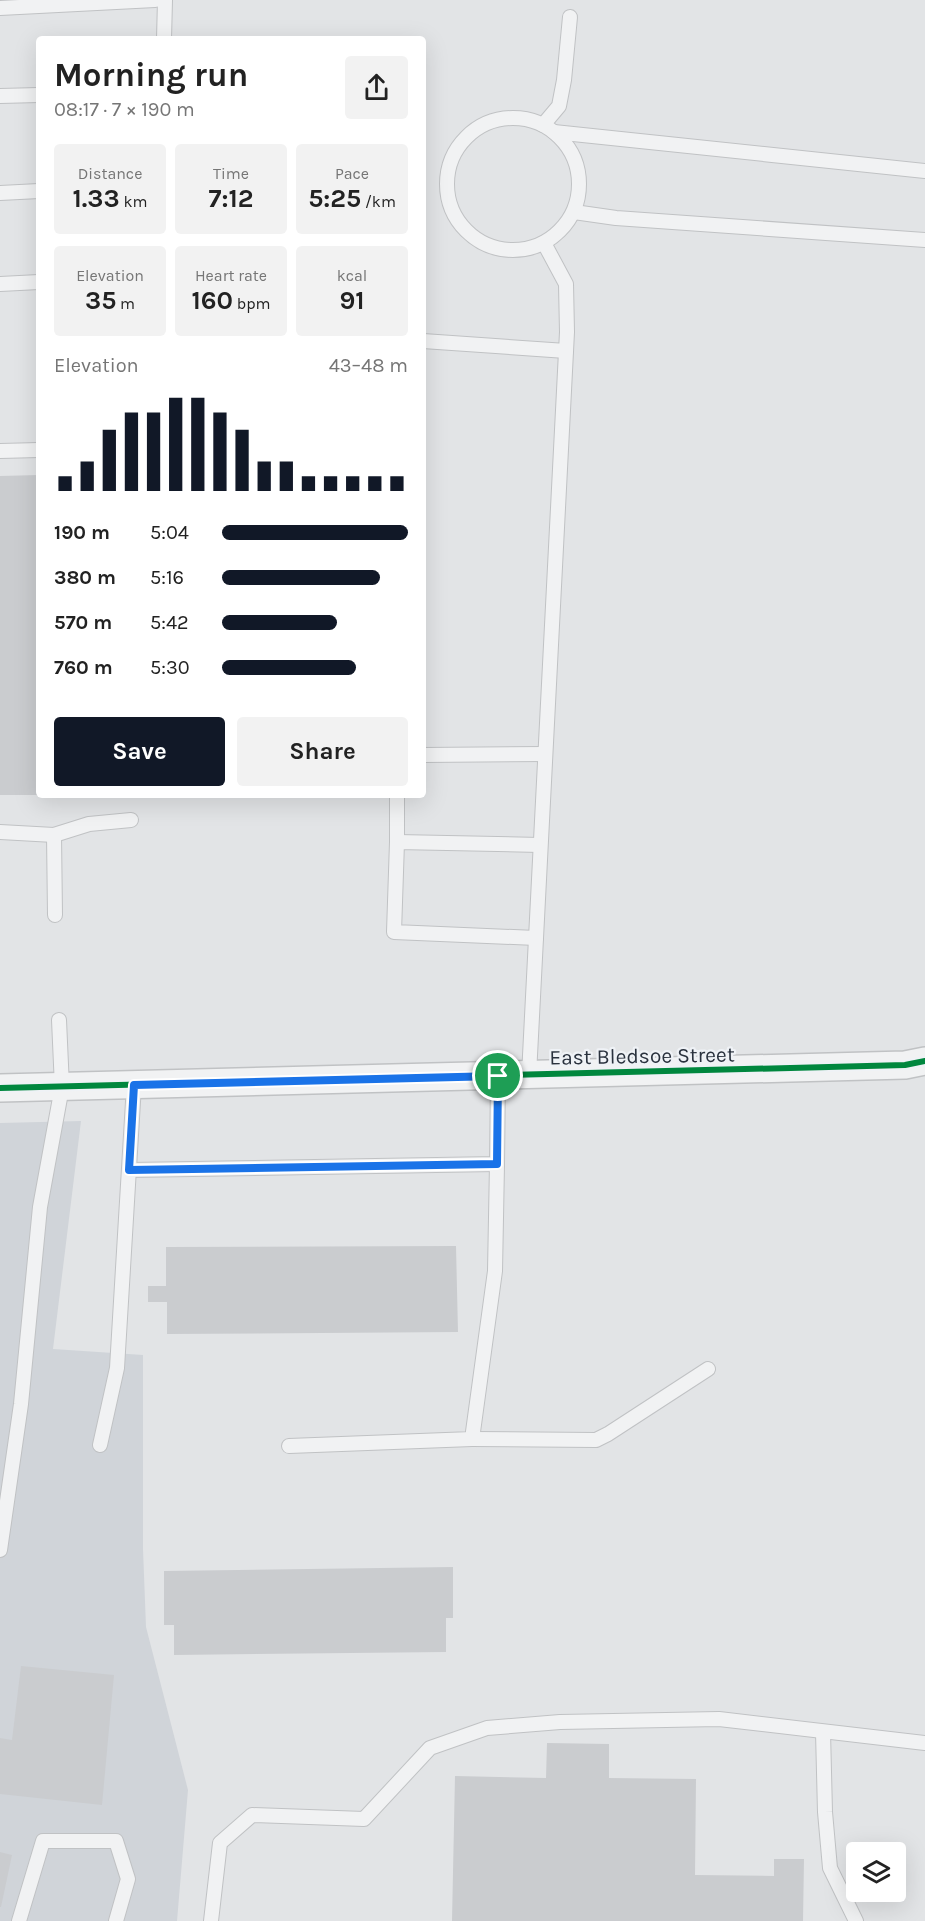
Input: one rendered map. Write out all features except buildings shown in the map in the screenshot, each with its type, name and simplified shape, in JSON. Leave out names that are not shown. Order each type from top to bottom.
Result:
[{"type":"street","name":"East Bledsoe Street","points":[[0,1088],[905,1065],[925,1061]]},
{"type":"lane","points":[[0,8],[155,0]]},
{"type":"lane","points":[[164,36],[165,0]]},
{"type":"lane","points":[[549,128],[559,106],[570,17]]},
{"type":"lane","points":[[0,96],[36,94]]},
{"type":"lane","points":[[514,117],[535,121],[549,128],[569,148],[578,168],[579,190],[574,212],[561,230],[544,243],[524,249],[501,249],[480,242],[463,229],[451,210],[446,189],[448,167],[457,147],[472,131],[491,120],[514,117]]},
{"type":"lane","points":[[549,128],[925,171]]},
{"type":"lane","points":[[0,193],[36,191]]},
{"type":"lane","points":[[574,212],[616,218],[925,240]]},
{"type":"lane","points":[[529,1075],[566,351],[566,284],[544,243]]},
{"type":"lane","points":[[0,284],[36,282]]},
{"type":"lane","points":[[426,341],[566,351]]},
{"type":"lane","points":[[0,451],[36,450]]},
{"type":"lane","points":[[426,755],[545,754]]},
{"type":"lane","points":[[397,798],[394,932],[536,938]]},
{"type":"lane","points":[[0,832],[54,835],[89,824],[131,820]]},
{"type":"lane","points":[[54,835],[55,915]]},
{"type":"lane","points":[[397,842],[540,845]]},
{"type":"lane","points":[[0,1550],[21,1404],[40,1207],[62,1087],[59,1020]]},
{"type":"lane","points":[[472,1439],[495,1270],[498,1076]]},
{"type":"lane","points":[[100,1445],[117,1368],[134,1085]]},
{"type":"lane","points":[[129,1170],[497,1164]]},
{"type":"lane","points":[[289,1446],[472,1439],[596,1440],[708,1369]]},
{"type":"lane","points":[[211,1921],[220,1843],[252,1815],[363,1819],[430,1748],[487,1728],[560,1722],[719,1719],[925,1743]]},
{"type":"lane","points":[[823,1732],[825,1812],[830,1868],[856,1921]]},
{"type":"lane","points":[[19,1921],[43,1841],[116,1841],[128,1879],[116,1921]]},
{"type":"shaded area","points":[[81,1121],[53,1349],[143,1355],[143,1549],[146,1627],[188,1790],[177,1921],[0,1921],[0,1123]]},
{"type":"cycle path","points":[[0,1088],[905,1065],[925,1061]]},
{"type":"route","points":[[498,1076],[497,1164],[129,1170],[134,1085],[498,1076]]}]
